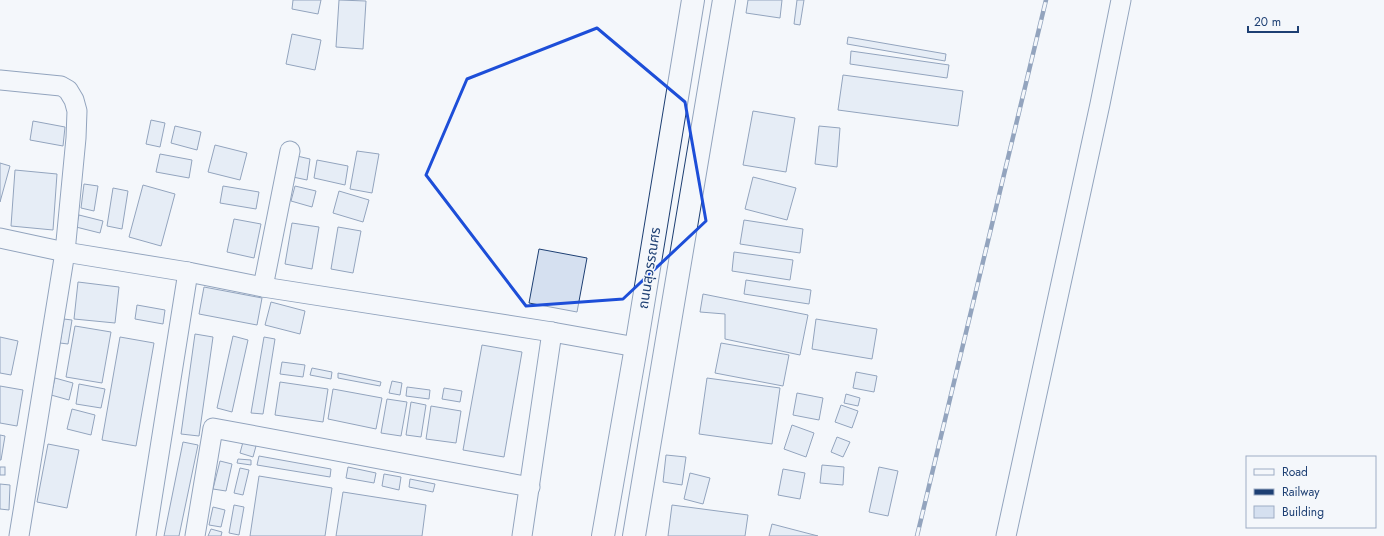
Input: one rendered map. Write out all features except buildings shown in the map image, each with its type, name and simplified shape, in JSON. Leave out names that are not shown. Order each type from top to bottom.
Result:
[{"type":"main road","name":"ถนนสุวรรณศร","points":[[603,536],[636,347],[693,0]]},
{"type":"main road","name":"ถนนสุวรรณศร","points":[[634,536],[724,0]]},
{"type":"street","points":[[1006,536],[1100,104],[1121,0]]},
{"type":"street","points":[[0,80],[61,86],[68,90],[74,100],[77,111],[76,138],[65,252],[19,536]]},
{"type":"street","points":[[263,287],[290,151]]},
{"type":"street","points":[[0,238],[65,252],[188,272],[263,287],[552,332],[636,347]]},
{"type":"street","points":[[146,536],[188,272]]},
{"type":"street","points":[[522,536],[552,332]]},
{"type":"street","points":[[195,536],[213,428],[530,487]]},
{"type":"highlighted area","points":[[597,28],[685,102],[706,221],[623,299],[526,306],[426,175],[467,79]]},
{"type":"railway","points":[[917,536],[1046,0]]}]
